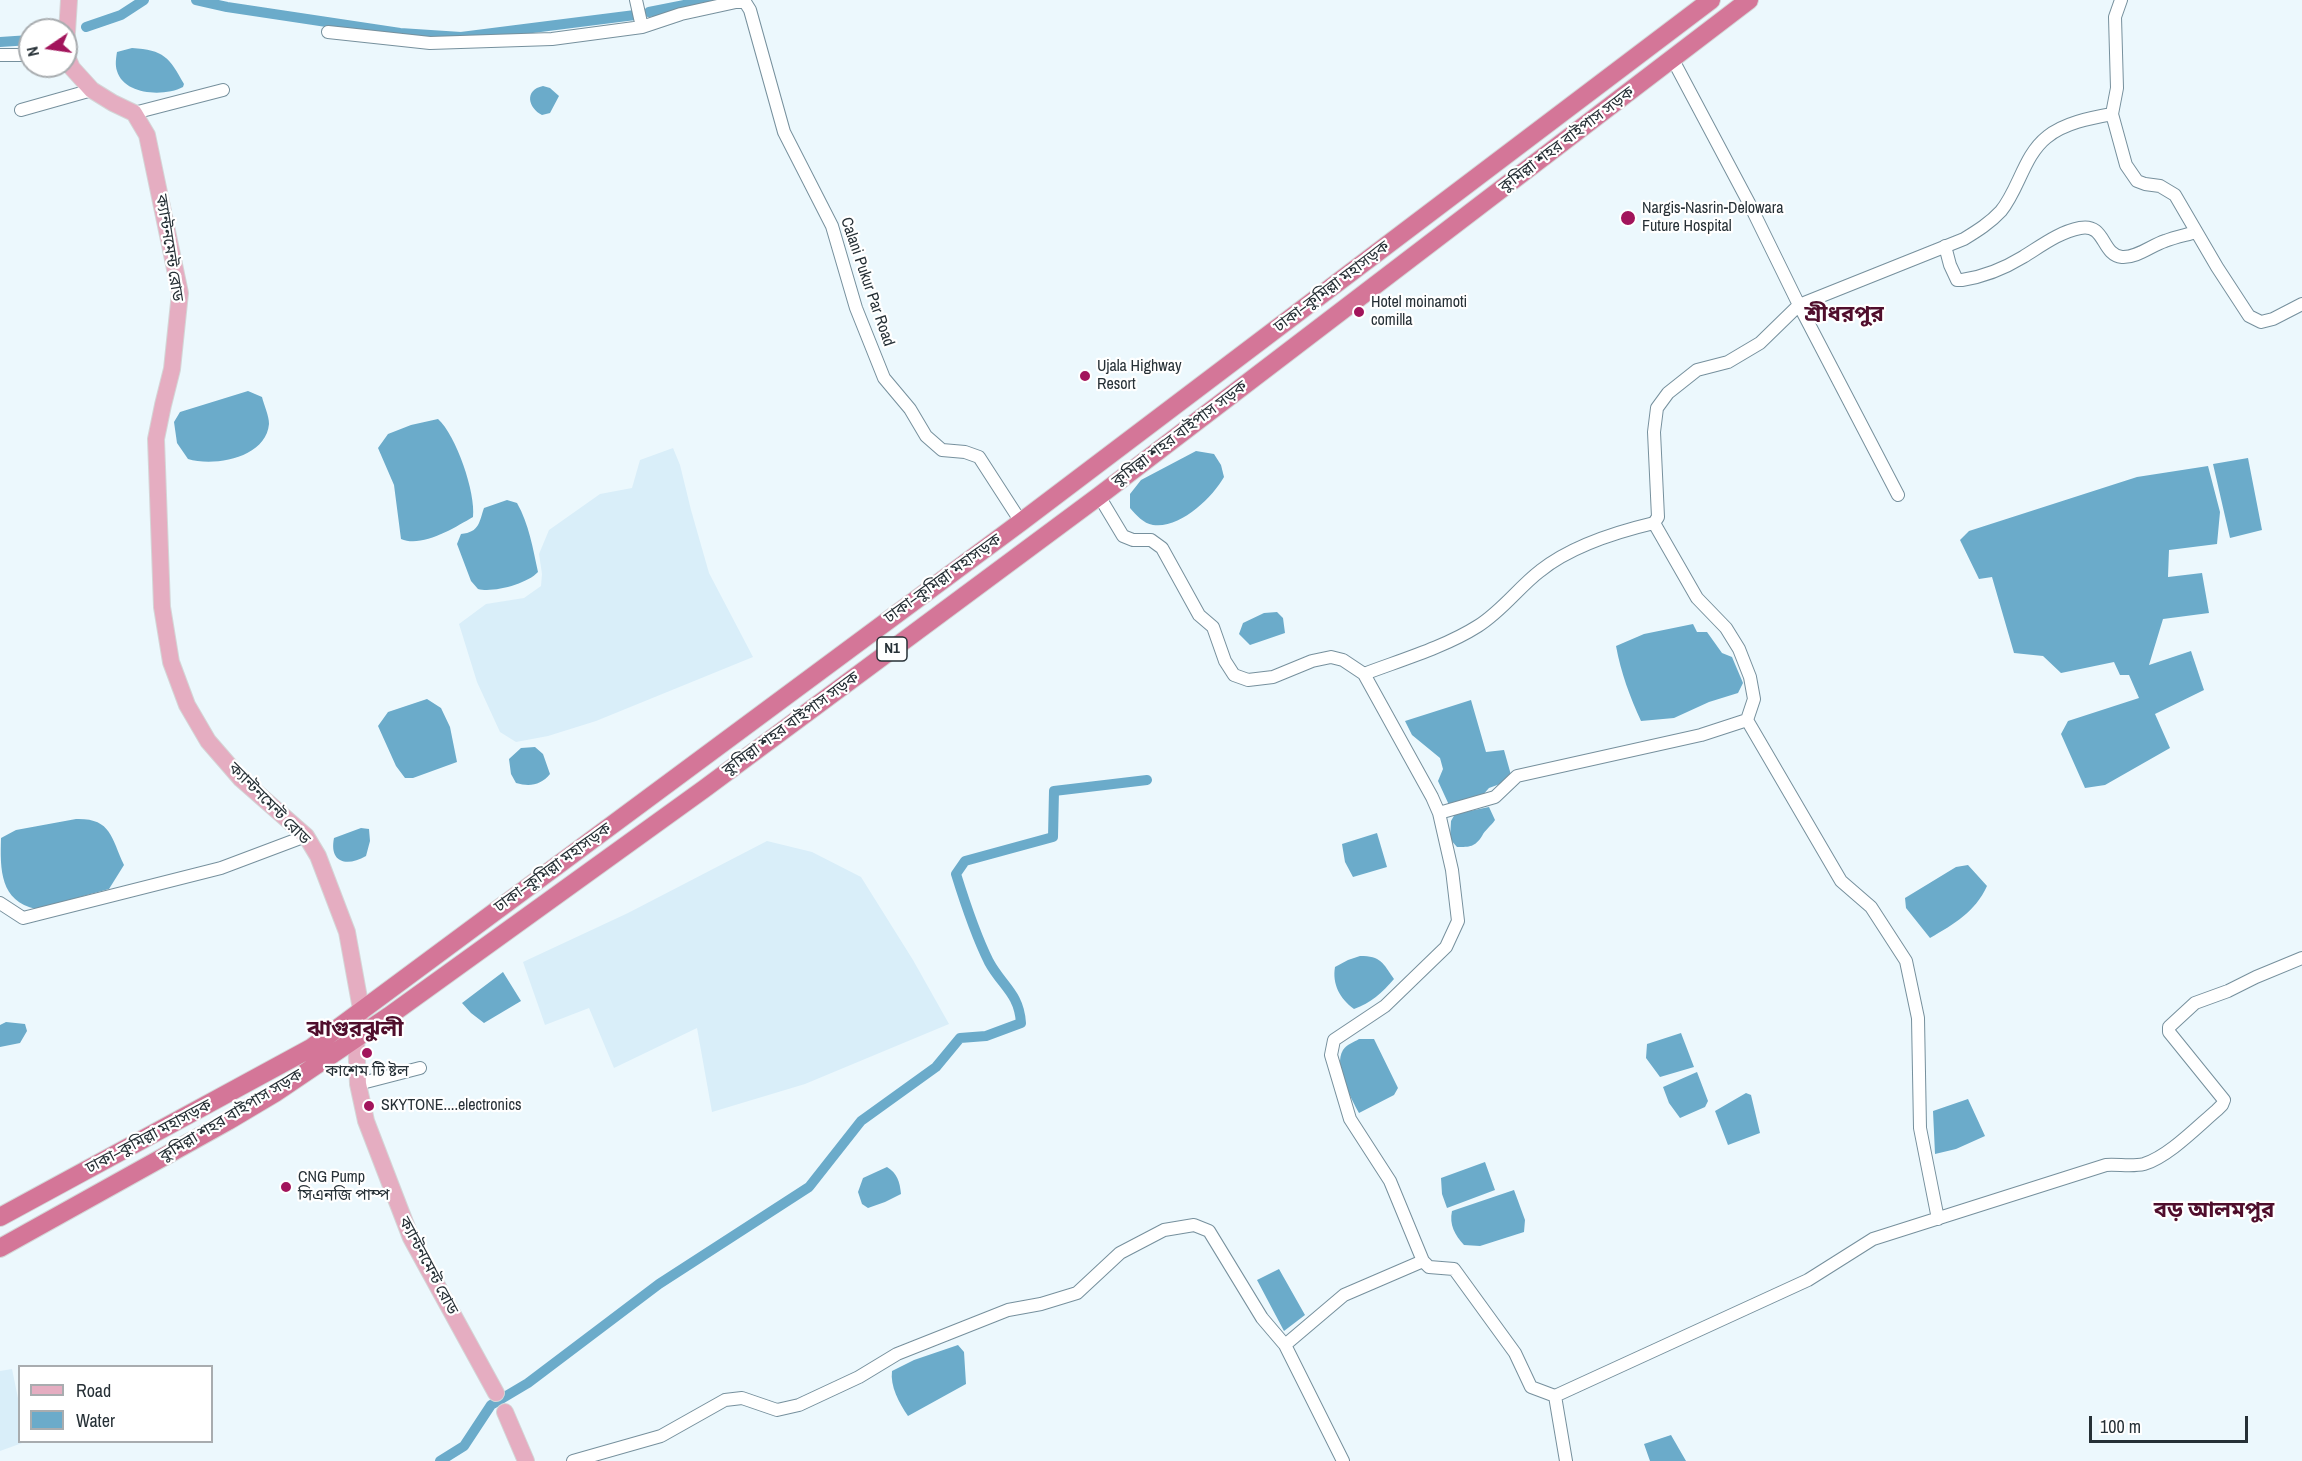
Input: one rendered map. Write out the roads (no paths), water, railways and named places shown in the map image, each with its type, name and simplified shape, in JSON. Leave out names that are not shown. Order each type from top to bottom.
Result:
[{"type":"highway","name":"ঢাকা–কুমিল্লা মহাসড়ক","points":[[0,1217],[311,1048],[1021,522],[1711,0]]},
{"type":"highway","name":"কুমিল্লা শহর বাইপাস সড়ক","points":[[0,1248],[228,1121],[275,1093],[356,1038],[695,795],[1100,496],[1749,0]]},
{"type":"main road","points":[[68,18],[69,0]]},
{"type":"main road","points":[[78,75],[92,90],[113,104],[134,113]]},
{"type":"main road","name":"ক্যান্টনমেন্ট রোড","points":[[134,113],[147,135],[152,152],[180,293],[172,369],[156,439],[162,607],[171,662],[187,705],[208,741],[242,779],[306,836],[318,856],[347,932],[361,1009],[356,1038],[358,1084],[366,1121],[403,1221],[496,1393]]},
{"type":"main road","points":[[505,1412],[526,1461]]},
{"type":"street","points":[[328,32],[430,43],[552,39],[642,27],[636,0]]},
{"type":"street","points":[[2121,0],[2115,18],[2117,88],[2112,114],[2126,165],[2137,181],[2160,186],[2175,195],[2249,316],[2261,322],[2273,319],[2302,304]]},
{"type":"street","name":"Calani Pukur Par Road","points":[[642,27],[681,14],[745,2],[750,10],[784,132],[832,226],[856,308],[884,378],[910,409],[926,436],[942,450],[965,452],[979,457],[1021,522]]},
{"type":"street","points":[[0,55],[18,55]]},
{"type":"street","points":[[1673,60],[1749,203],[1799,305],[1898,495]]},
{"type":"street","points":[[21,110],[92,90]]},
{"type":"street","points":[[134,113],[223,90]]},
{"type":"street","points":[[1364,674],[1423,652],[1478,626],[1541,570],[1577,549],[1654,523],[1658,517],[1659,491],[1654,432],[1657,408],[1668,393],[1697,370],[1728,362],[1760,344],[1799,305],[1964,239],[1984,227],[2002,210],[2028,160],[2045,138],[2060,128],[2112,114]]},
{"type":"street","points":[[1945,246],[1954,275],[1958,280],[1962,280],[2007,266],[2052,238],[2079,228],[2091,227],[2097,230],[2112,252],[2119,256],[2128,256],[2164,241],[2196,232]]},
{"type":"street","points":[[1100,496],[1123,536],[1133,540],[1151,540],[1162,548],[1199,615],[1213,627],[1225,661],[1234,675],[1248,680],[1273,677],[1312,661],[1331,657],[1343,660],[1364,674],[1439,813],[1452,870],[1458,921],[1446,947],[1385,1006],[1334,1040],[1331,1055],[1350,1119],[1390,1181],[1423,1261],[1429,1267],[1454,1269],[1515,1353],[1531,1387],[1555,1396],[1808,1280],[1873,1239],[2106,1165],[2145,1164],[2163,1155],[2217,1110],[2224,1100],[2169,1032],[2169,1027],[2195,1003],[2228,992],[2256,977],[2301,959]]},
{"type":"street","points":[[1654,523],[1697,598],[1726,628],[1739,649],[1750,677],[1754,699],[1747,720],[1841,881],[1871,907],[1906,961],[1918,1018],[1920,1128],[1938,1219]]},
{"type":"street","points":[[1439,813],[1495,797],[1517,776],[1701,735],[1747,720]]},
{"type":"street","points":[[0,903],[23,918],[221,868],[306,836]]},
{"type":"street","points":[[358,1084],[420,1068]]},
{"type":"street","points":[[573,1461],[661,1436],[725,1400],[742,1398],[777,1410],[800,1405],[859,1377],[897,1354],[1008,1310],[1041,1304],[1077,1293],[1120,1253],[1164,1230],[1194,1225],[1209,1231],[1262,1318],[1286,1346],[1343,1461]]},
{"type":"street","points":[[1286,1346],[1344,1295],[1423,1261]]},
{"type":"street","points":[[1555,1396],[1566,1461]]},
{"type":"water","points":[[132,48],[159,53],[169,61],[179,75],[184,84],[183,87],[156,93],[128,85],[117,71],[116,57],[117,52]]},
{"type":"water","points":[[543,86],[550,88],[559,96],[550,113],[542,115],[531,104],[530,99],[533,91]]},
{"type":"water","points":[[248,391],[262,397],[268,418],[266,436],[259,445],[249,452],[224,460],[211,462],[188,459],[177,443],[174,422],[180,412]]},
{"type":"water","points":[[438,419],[451,438],[463,465],[471,494],[473,517],[438,536],[418,541],[401,539],[394,485],[378,448],[388,434],[411,425]]},
{"type":"water","points":[[1196,451],[1214,454],[1221,465],[1224,477],[1212,494],[1194,510],[1174,522],[1153,525],[1140,519],[1130,508],[1130,494],[1141,480]]},
{"type":"water","points":[[2248,458],[2262,530],[2230,538],[2213,464]]},
{"type":"water","points":[[2208,466],[2220,512],[2217,544],[2169,550],[2168,577],[2202,573],[2209,613],[2163,619],[2149,665],[2191,651],[2204,690],[2155,714],[2170,748],[2105,785],[2085,788],[2061,734],[2068,721],[2139,698],[2129,675],[2120,675],[2114,662],[2061,673],[2043,656],[2014,653],[1992,577],[1979,579],[1960,540],[1969,531],[2137,477]]},
{"type":"water","points":[[507,500],[517,503],[525,519],[538,572],[510,586],[492,590],[478,589],[471,581],[457,544],[461,534],[472,531],[478,526],[484,508]]},
{"type":"water","points":[[1277,612],[1283,618],[1285,633],[1250,645],[1239,634],[1243,623],[1264,613]]},
{"type":"water","points":[[1693,624],[1697,632],[1707,632],[1722,653],[1732,657],[1743,683],[1738,693],[1709,702],[1674,718],[1641,721],[1626,685],[1616,646],[1644,634]]},
{"type":"water","points":[[427,699],[441,708],[450,727],[457,762],[413,778],[405,778],[396,766],[378,726],[388,712]]},
{"type":"water","points":[[1471,700],[1486,752],[1504,750],[1511,775],[1500,784],[1489,788],[1481,797],[1449,805],[1438,781],[1443,769],[1440,758],[1412,735],[1405,721]]},
{"type":"water","points":[[535,747],[543,754],[550,774],[543,781],[535,784],[516,783],[511,774],[509,759],[521,748]]},
{"type":"water","points":[[1489,807],[1495,820],[1479,840],[1472,846],[1457,847],[1450,839],[1451,821],[1455,814]]},
{"type":"water","points":[[76,819],[96,822],[108,831],[112,838],[124,865],[109,889],[36,909],[15,899],[9,891],[2,872],[1,838],[16,830]]},
{"type":"water","points":[[361,828],[369,829],[370,841],[366,856],[346,862],[337,858],[334,853],[334,838]]},
{"type":"water","points":[[1377,833],[1387,867],[1353,877],[1345,862],[1342,844]]},
{"type":"water","points":[[1968,865],[1987,886],[1970,910],[1930,938],[1906,908],[1905,898],[1956,867]]},
{"type":"water","points":[[1360,956],[1377,959],[1394,979],[1376,997],[1354,1009],[1338,991],[1334,973],[1335,967]]},
{"type":"water","points":[[503,972],[521,1001],[484,1023],[462,1003]]},
{"type":"water","points":[[6,1022],[25,1024],[27,1031],[20,1043],[0,1047],[0,1025]]},
{"type":"water","points":[[1681,1033],[1694,1067],[1660,1077],[1646,1058],[1647,1044]]},
{"type":"water","points":[[1359,1039],[1374,1039],[1398,1088],[1394,1095],[1359,1113],[1344,1082],[1340,1057],[1348,1045]]},
{"type":"water","points":[[1697,1072],[1708,1101],[1705,1107],[1680,1118],[1669,1103],[1663,1087]]},
{"type":"water","points":[[1746,1093],[1751,1095],[1760,1133],[1728,1145],[1715,1111]]},
{"type":"water","points":[[1968,1099],[1985,1136],[1956,1149],[1935,1154],[1933,1111]]},
{"type":"water","points":[[1485,1162],[1495,1190],[1447,1208],[1442,1194],[1441,1178]]},
{"type":"water","points":[[887,1167],[897,1178],[901,1194],[868,1208],[862,1204],[858,1192],[863,1178]]},
{"type":"water","points":[[1514,1190],[1525,1220],[1524,1232],[1480,1246],[1464,1245],[1454,1230],[1451,1221],[1452,1211]]},
{"type":"water","points":[[1279,1269],[1305,1315],[1284,1331],[1257,1280]]},
{"type":"water","points":[[958,1345],[964,1352],[966,1384],[908,1416],[901,1406],[892,1383],[892,1371],[914,1360]]},
{"type":"water","points":[[1671,1435],[1686,1461],[1650,1461],[1644,1444]]},
{"type":"waterway","points":[[86,27],[121,15],[144,0]]},
{"type":"waterway","points":[[196,0],[227,7],[400,33],[461,37],[635,15]]},
{"type":"waterway","points":[[649,12],[709,0]]},
{"type":"waterway","points":[[0,42],[18,41]]},
{"type":"waterway","points":[[440,1461],[464,1446],[491,1405],[528,1383],[659,1284],[809,1187],[861,1121],[936,1067],[960,1038],[986,1036],[1021,1023],[1017,1004],[984,951],[956,874],[965,861],[1053,837],[1054,791],[1147,780]]},
{"type":"place","name":"Nargis-Nasrin-Delowara Future Hospital","points":[[1628,218]]},
{"type":"place","name":"Hotel moinamoti comilla","points":[[1359,312]]},
{"type":"place","name":"Ujala Highway Resort","points":[[1085,376]]},
{"type":"place","name":"কাশেম টি ষ্টল","points":[[367,1053]]},
{"type":"place","name":"SKYTONE....electronics","points":[[369,1106]]},
{"type":"place","name":"CNG Pump সিএনজি পাম্প","points":[[286,1187]]},
{"type":"district","name":"শ্রীধরপুর","points":[[1844,315]]},
{"type":"district","name":"ঝাগুরঝুলী","points":[[355,1030]]},
{"type":"district","name":"বড় আলমপুর","points":[[2214,1211]]}]
